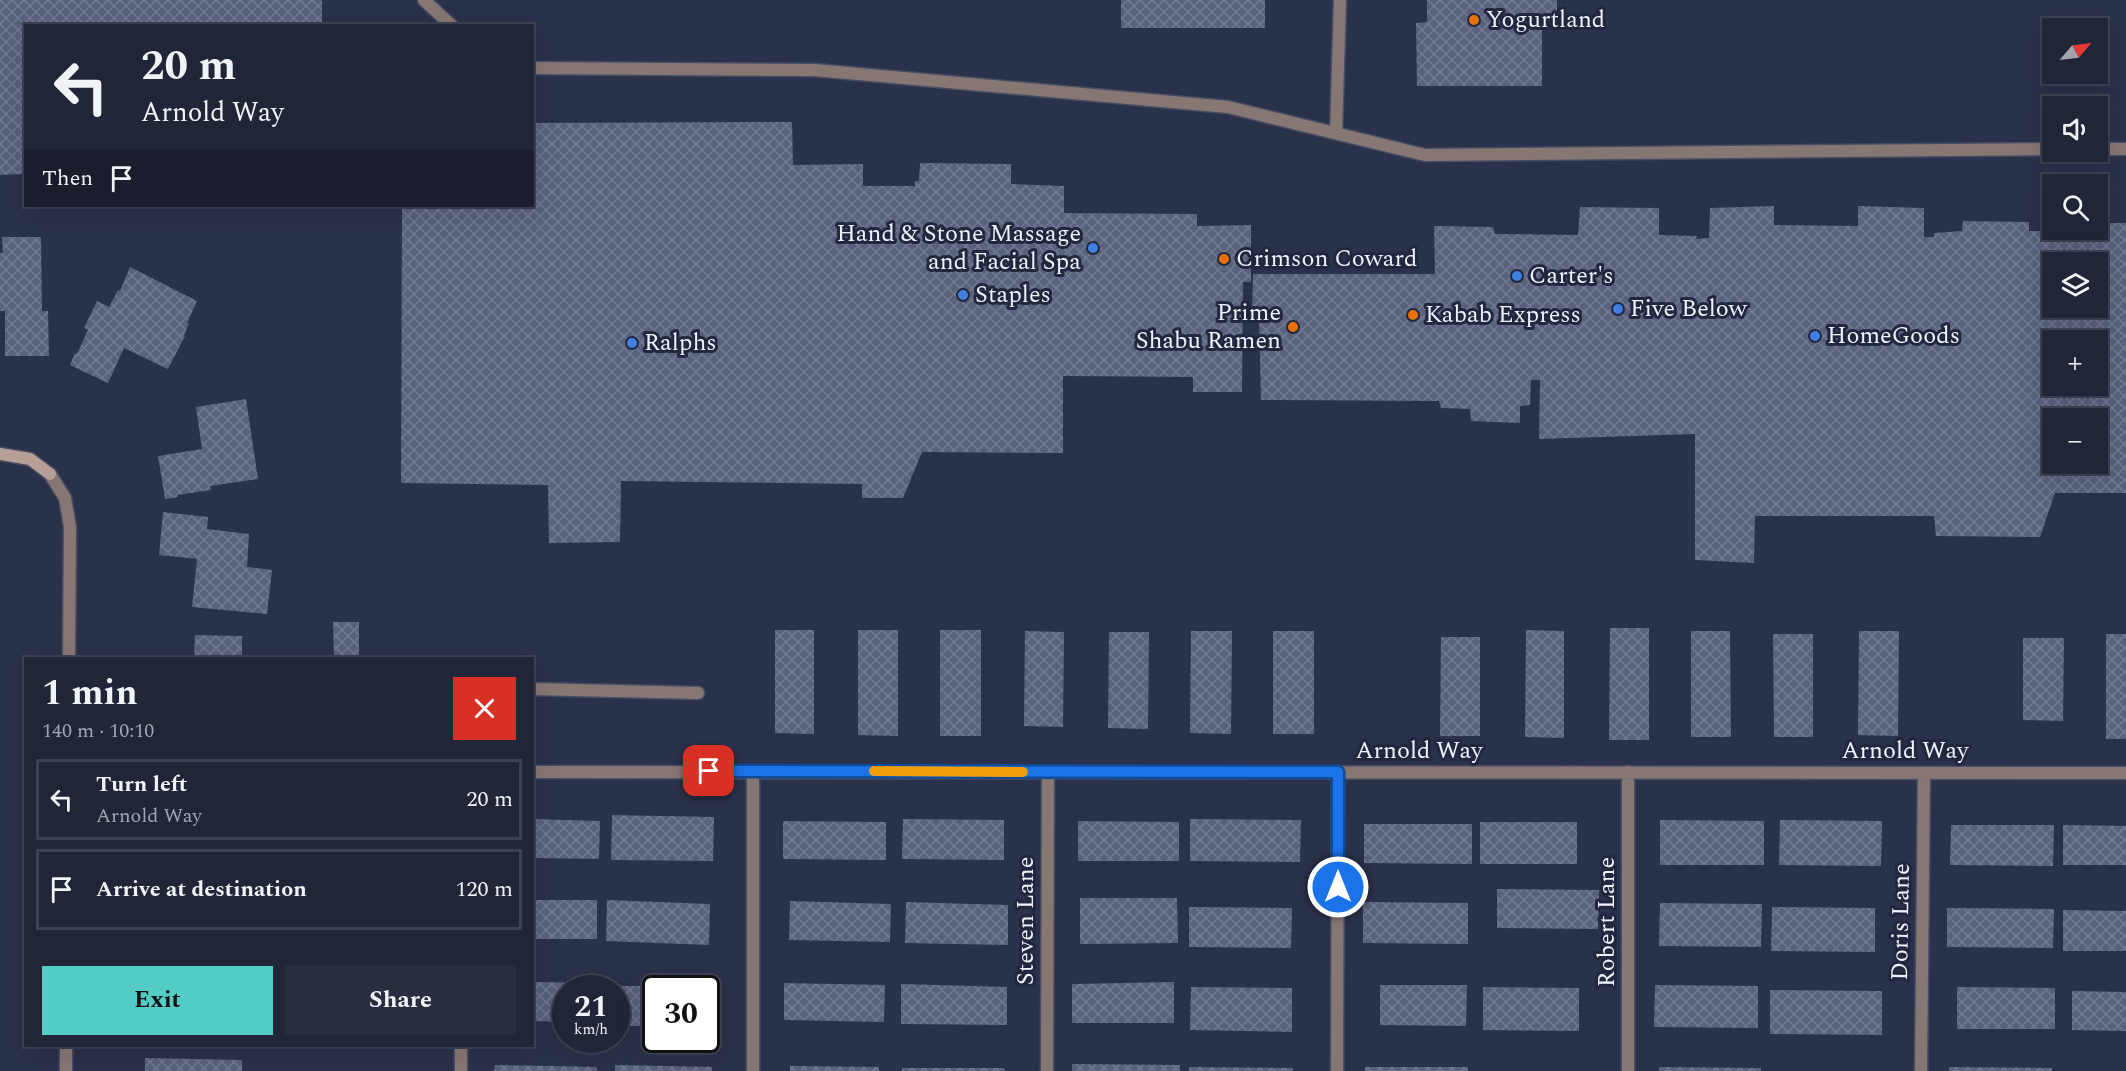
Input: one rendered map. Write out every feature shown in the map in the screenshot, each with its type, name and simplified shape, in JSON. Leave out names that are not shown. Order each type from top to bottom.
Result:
[{"type":"street","points":[[424,0],[450,24]]},
{"type":"street","points":[[1336,134],[1340,0]]},
{"type":"street","points":[[534,68],[814,70],[1228,107],[1425,155],[2042,149]]},
{"type":"street","points":[[2108,149],[2126,149]]},
{"type":"street","points":[[0,454],[30,459],[50,474],[65,498],[70,527],[69,657]]},
{"type":"street","points":[[534,689],[698,693]]},
{"type":"street","points":[[753,771],[753,1071]]},
{"type":"street","name":"Arnold Way","points":[[534,772],[2126,773]]},
{"type":"street","name":"Steven Lane","points":[[1047,1071],[1048,772]]},
{"type":"street","points":[[1337,1071],[1338,772]]},
{"type":"street","name":"Robert Lane","points":[[1628,772],[1628,1071]]},
{"type":"street","name":"Doris Lane","points":[[1921,1071],[1923,772]]},
{"type":"street","points":[[66,1047],[66,1071]]},
{"type":"street","points":[[461,1047],[461,1071]]},
{"type":"building","points":[[0,0],[322,0],[322,24],[24,24],[24,174],[0,175]]},
{"type":"building","points":[[1121,0],[1265,0],[1265,28],[1121,28]]},
{"type":"building","points":[[1427,0],[1557,0],[1557,20],[1542,20],[1542,86],[1417,86],[1416,23],[1427,22]]},
{"type":"building","name":"Ralphs","points":[[792,122],[793,165],[863,164],[863,186],[915,186],[915,181],[919,181],[920,163],[1011,164],[1011,184],[1064,186],[1064,213],[1197,214],[1197,226],[1251,225],[1251,282],[1243,282],[1242,392],[1193,392],[1193,377],[1063,376],[1063,453],[922,452],[903,498],[862,498],[862,484],[621,481],[620,542],[549,543],[548,485],[401,483],[402,207],[534,207],[534,123]]},
{"type":"building","points":[[1774,206],[1774,225],[1858,226],[1858,206],[1924,208],[1924,237],[1934,237],[1934,233],[1962,231],[1963,221],[2029,222],[2029,231],[2042,231],[2042,240],[2108,240],[2108,223],[2126,223],[2126,493],[2055,493],[2040,537],[1936,536],[1934,516],[1755,516],[1754,563],[1695,560],[1695,434],[1539,439],[1540,380],[1531,380],[1530,405],[1520,406],[1520,423],[1471,421],[1470,409],[1441,408],[1439,401],[1261,400],[1259,321],[1252,321],[1253,274],[1435,274],[1434,226],[1493,227],[1495,234],[1578,235],[1580,207],[1659,208],[1659,235],[1709,238],[1710,208]]},
{"type":"building","points":[[2,237],[41,237],[42,311],[48,311],[49,356],[5,356],[5,311],[0,311]]},
{"type":"building","points":[[130,267],[197,301],[187,323],[189,323],[185,336],[168,369],[124,348],[108,383],[70,365],[88,330],[84,328],[97,301],[109,307],[118,290],[120,291]]},
{"type":"building","points":[[246,399],[258,479],[210,486],[211,490],[165,499],[158,456],[202,449],[196,407]]},
{"type":"building","points":[[163,512],[208,517],[207,529],[249,534],[247,567],[272,570],[267,614],[192,607],[197,559],[159,555]]},
{"type":"building","points":[[333,622],[359,622],[359,657],[334,657]]},
{"type":"building","points":[[1610,628],[1649,628],[1649,740],[1609,740]]},
{"type":"building","points":[[775,630],[814,630],[814,734],[775,733]]},
{"type":"building","points":[[858,630],[898,630],[898,736],[858,735]]},
{"type":"building","points":[[940,630],[981,630],[981,736],[940,736]]},
{"type":"building","points":[[1526,630],[1564,631],[1564,738],[1525,737]]},
{"type":"building","points":[[1025,631],[1064,632],[1063,727],[1024,726]]},
{"type":"building","points":[[1191,631],[1232,631],[1231,734],[1190,733]]},
{"type":"building","points":[[1273,631],[1314,631],[1314,734],[1273,734]]},
{"type":"building","points":[[1691,631],[1730,631],[1731,737],[1691,737]]},
{"type":"building","points":[[1859,631],[1899,631],[1898,736],[1858,735]]},
{"type":"building","points":[[1109,632],[1149,632],[1148,729],[1108,728]]},
{"type":"building","points":[[1773,634],[1813,634],[1813,737],[1774,737]]},
{"type":"building","points":[[2106,634],[2126,634],[2126,739],[2106,739]]},
{"type":"building","points":[[195,635],[242,636],[242,657],[194,657]]},
{"type":"building","points":[[1441,637],[1480,637],[1480,736],[1440,736]]},
{"type":"building","points":[[2023,638],[2064,638],[2063,721],[2023,720]]},
{"type":"building","points":[[612,815],[714,817],[713,861],[611,860]]},
{"type":"building","points":[[534,819],[600,821],[599,859],[534,858]]},
{"type":"building","points":[[903,819],[1004,820],[1004,860],[902,859]]},
{"type":"building","points":[[1190,819],[1301,820],[1300,862],[1190,861]]},
{"type":"building","points":[[1660,820],[1764,821],[1764,865],[1660,865]]},
{"type":"building","points":[[1780,820],[1882,821],[1881,866],[1779,865]]},
{"type":"building","points":[[783,821],[886,822],[886,860],[783,859]]},
{"type":"building","points":[[1078,821],[1179,822],[1179,861],[1078,861]]},
{"type":"building","points":[[1480,822],[1577,822],[1577,864],[1480,864]]},
{"type":"building","points":[[1364,824],[1472,824],[1472,864],[1364,863]]},
{"type":"building","points":[[1951,825],[2054,825],[2053,866],[1950,865]]},
{"type":"building","points":[[2063,825],[2126,826],[2126,865],[2063,865]]},
{"type":"building","points":[[1497,889],[1599,890],[1598,929],[1497,928]]},
{"type":"building","points":[[1080,898],[1177,898],[1178,943],[1080,944]]},
{"type":"building","points":[[534,900],[597,900],[597,939],[534,939]]},
{"type":"building","points":[[607,900],[710,904],[709,945],[606,941]]},
{"type":"building","points":[[790,901],[891,904],[890,942],[789,940]]},
{"type":"building","points":[[906,902],[1008,905],[1008,945],[905,943]]},
{"type":"building","points":[[1363,902],[1468,903],[1468,944],[1363,943]]},
{"type":"building","points":[[1660,903],[1762,904],[1761,947],[1659,946]]},
{"type":"building","points":[[1189,907],[1292,908],[1291,948],[1189,947]]},
{"type":"building","points":[[1772,907],[1875,908],[1875,952],[1771,951]]},
{"type":"building","points":[[1947,908],[2054,909],[2053,948],[1947,947]]},
{"type":"building","points":[[2063,910],[2126,911],[2126,951],[2063,951]]},
{"type":"building","points":[[534,982],[552,982],[552,1022],[534,1021]]},
{"type":"building","points":[[1174,982],[1174,1023],[1072,1023],[1072,984]]},
{"type":"building","points":[[784,983],[885,985],[884,1022],[784,1020]]},
{"type":"building","points":[[901,984],[1007,987],[1007,1025],[901,1024]]},
{"type":"building","points":[[1380,985],[1467,985],[1466,1026],[1380,1025]]},
{"type":"building","points":[[1655,985],[1758,986],[1758,1028],[1654,1027]]},
{"type":"building","points":[[630,986],[642,986],[642,1026],[630,1026]]},
{"type":"building","points":[[1191,987],[1292,988],[1292,1032],[1190,1030]]},
{"type":"building","points":[[1483,987],[1579,988],[1579,1031],[1483,1030]]},
{"type":"building","points":[[1957,987],[2055,988],[2055,1029],[1957,1029]]},
{"type":"building","points":[[1770,990],[1882,991],[1882,1035],[1770,1034]]},
{"type":"building","points":[[2072,991],[2126,992],[2126,1031],[2072,1030]]},
{"type":"building","points":[[145,1058],[242,1060],[242,1071],[145,1071]]},
{"type":"building","points":[[1072,1064],[1180,1065],[1180,1071],[1072,1071]]},
{"type":"building","points":[[495,1065],[597,1067],[597,1071],[494,1071]]},
{"type":"building","points":[[615,1065],[712,1067],[712,1071],[615,1071]]},
{"type":"building","points":[[790,1066],[879,1067],[879,1071],[790,1071]]},
{"type":"building","points":[[1189,1067],[1293,1068],[1293,1071],[1189,1071]]},
{"type":"building","points":[[1365,1067],[1468,1067],[1468,1071],[1365,1071]]},
{"type":"building","points":[[1659,1067],[1761,1068],[1761,1071],[1659,1071]]},
{"type":"building","points":[[1949,1067],[2052,1068],[2052,1071],[1949,1071]]},
{"type":"building","points":[[902,1068],[1004,1068],[1005,1071],[902,1071]]},
{"type":"slow traffic","points":[[874,771],[1023,772]]},
{"type":"place","name":"Yogurtland","points":[[1474,20]]},
{"type":"place","name":"Hand & Stone Massage and Facial Spa","points":[[1093,248]]},
{"type":"place","name":"Crimson Coward","points":[[1224,259]]},
{"type":"place","name":"Carter's","points":[[1517,276]]},
{"type":"place","name":"Staples","points":[[963,295]]},
{"type":"place","name":"Five Below","points":[[1618,309]]},
{"type":"place","name":"Kabab Express","points":[[1413,315]]},
{"type":"place","name":"Prime Shabu Ramen","points":[[1293,327]]},
{"type":"place","name":"HomeGoods","points":[[1815,336]]},
{"type":"place","name":"Ralphs","points":[[632,343]]},
{"type":"route","points":[[709,771],[1338,772],[1338,887]]}]
